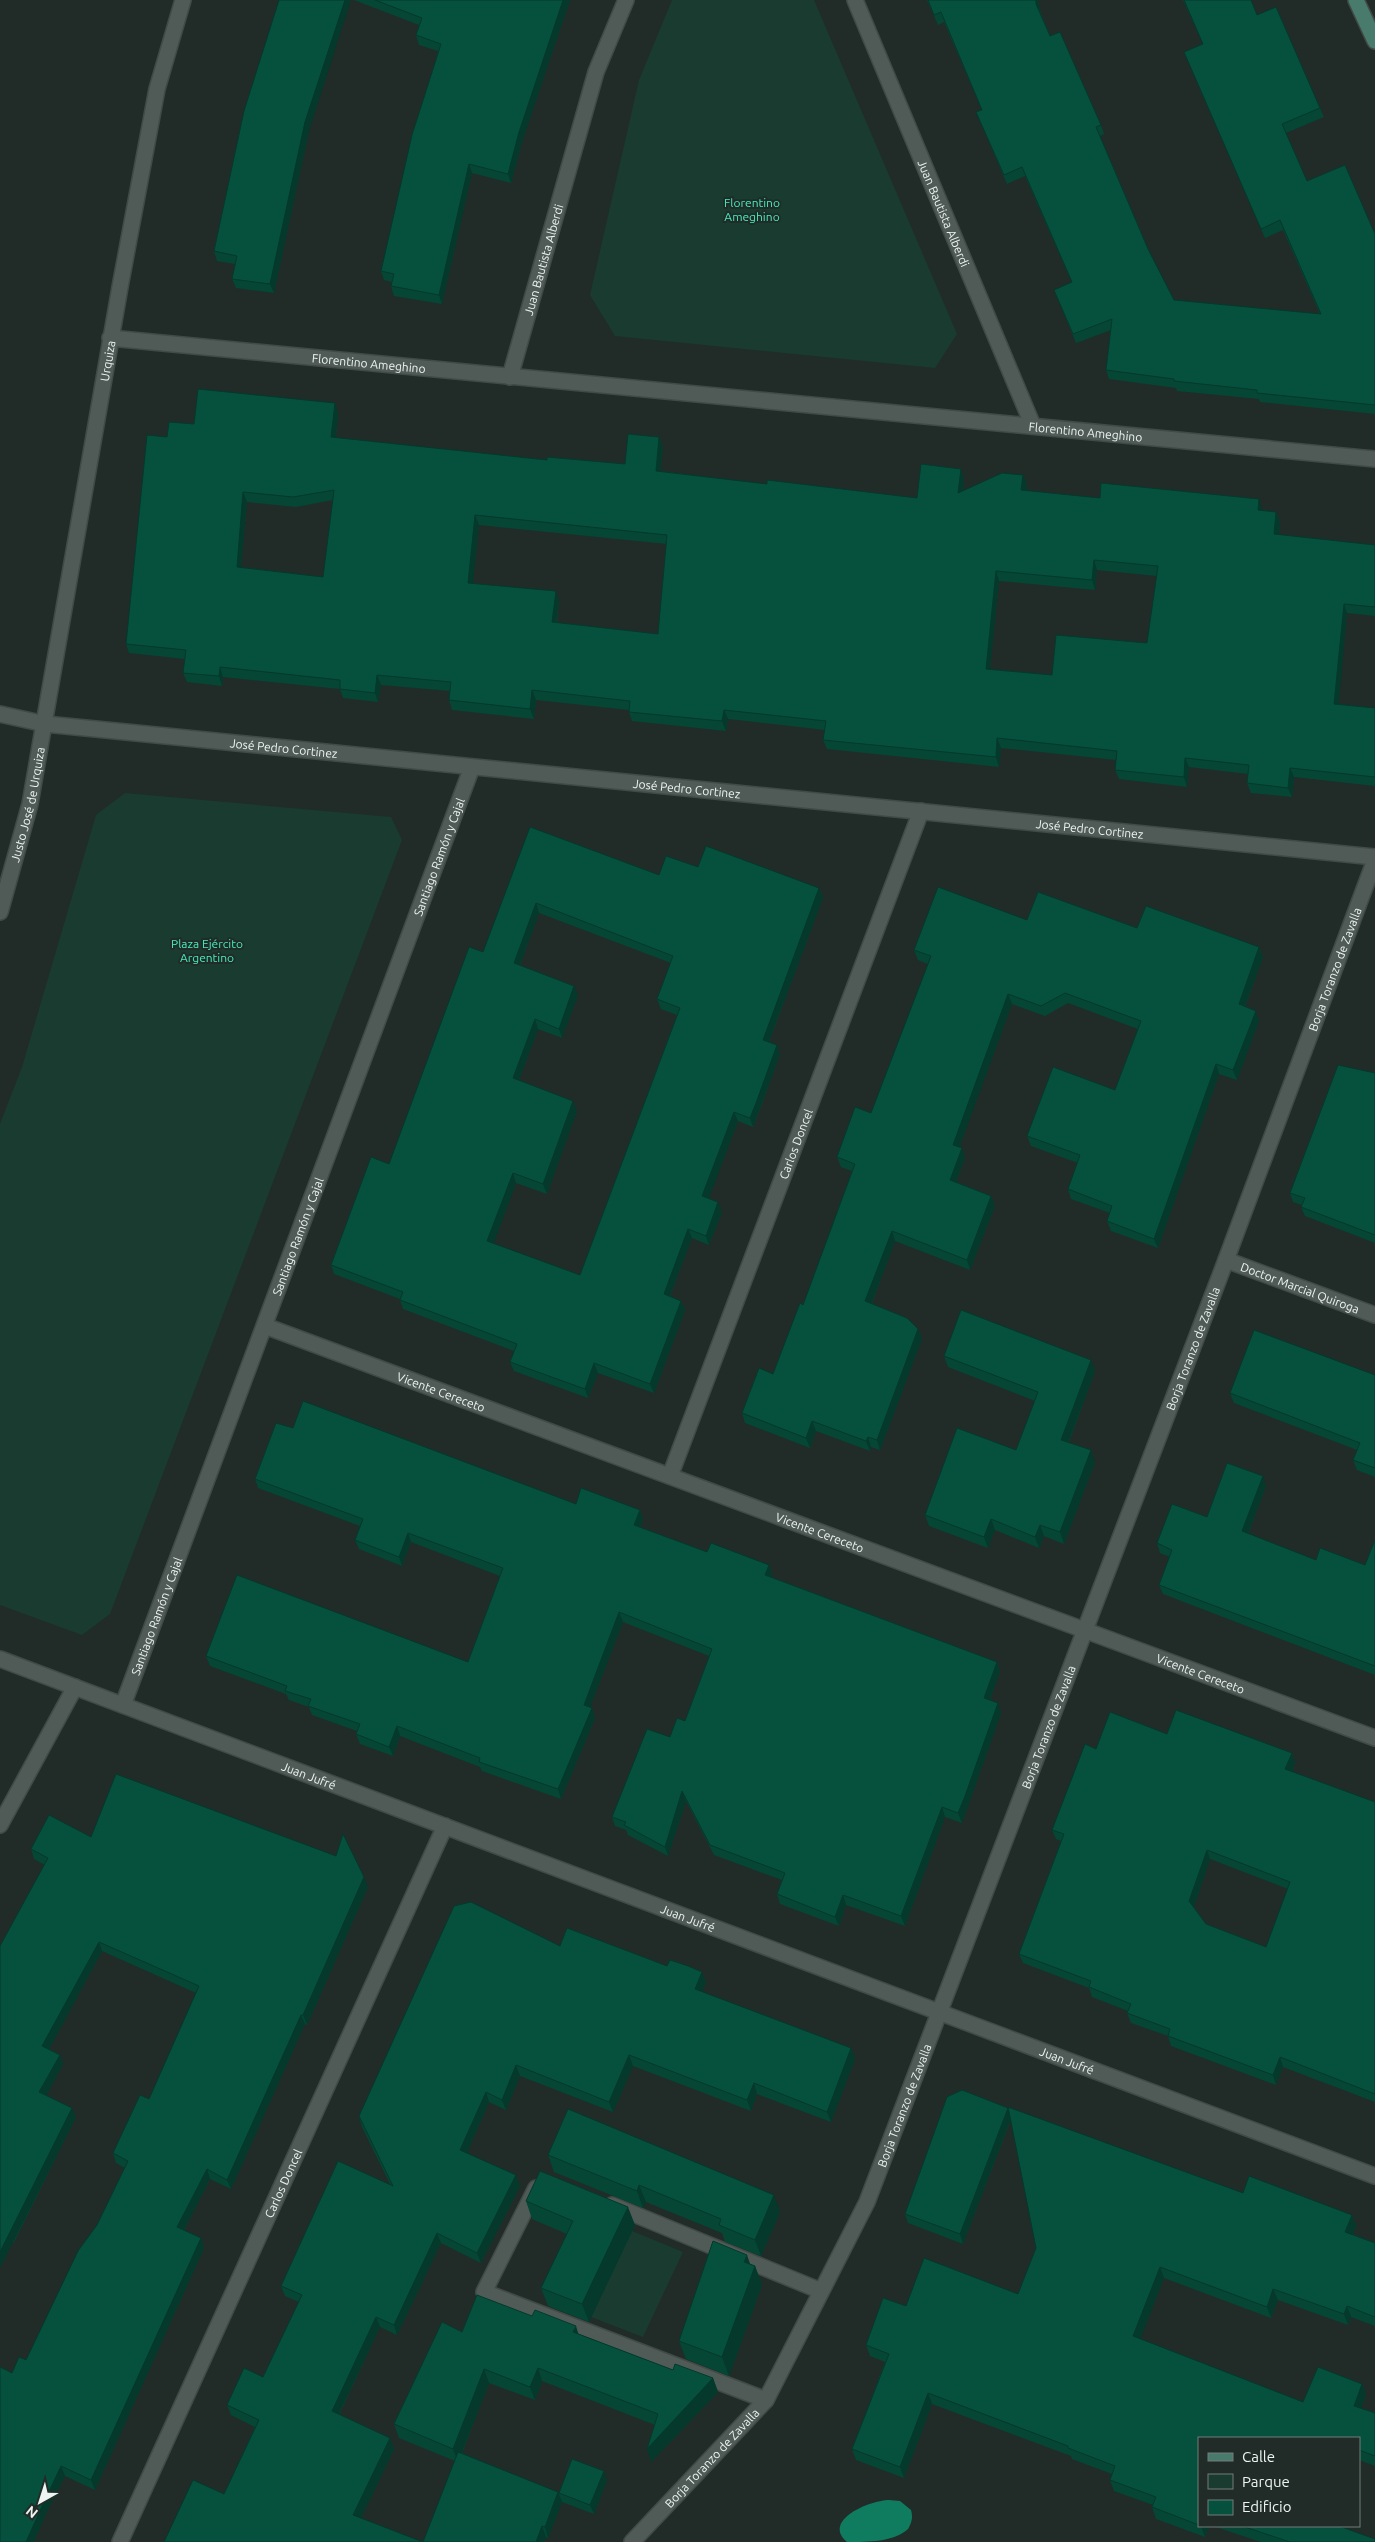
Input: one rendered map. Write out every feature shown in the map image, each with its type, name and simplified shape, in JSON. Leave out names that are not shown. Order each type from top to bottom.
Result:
[{"type":"street","name":"Urquiza","points":[[45,724],[110,338],[157,89],[183,0]]},
{"type":"street","name":"Juan Bautista Alberdi","points":[[510,377],[596,72],[626,0]]},
{"type":"street","name":"Juan Bautista Alberdi","points":[[855,0],[1033,426]]},
{"type":"street","points":[[1356,0],[1375,41]]},
{"type":"street","name":"Florentino Ameghino","points":[[110,338],[1375,459]]},
{"type":"street","name":"José Pedro Cortinez","points":[[0,714],[45,724],[1375,858]]},
{"type":"street","name":"Justo José de Urquiza","points":[[0,912],[30,804],[45,724]]},
{"type":"street","name":"Santiago Ramón y Cajal","points":[[123,1705],[472,767]]},
{"type":"street","name":"Carlos Doncel","points":[[670,1476],[921,812]]},
{"type":"street","name":"Borja Toranzo de Zavalla","points":[[632,2542],[766,2400],[867,2202],[1226,1260],[1375,858]]},
{"type":"street","name":"Doctor Marcial Quiroga","points":[[1226,1260],[1375,1315]]},
{"type":"street","name":"Vicente Cereceto","points":[[265,1326],[1375,1738]]},
{"type":"street","name":"Juan Jufré","points":[[0,1659],[1375,2176]]},
{"type":"street","points":[[0,1825],[75,1687]]},
{"type":"street","name":"Carlos Doncel","points":[[120,2542],[445,1826]]},
{"type":"street","points":[[551,2180],[542,2177],[484,2292],[766,2400]]},
{"type":"street","points":[[597,2199],[821,2292]]},
{"type":"green space","name":"Florentino Ameghino","points":[[672,0],[814,0],[957,334],[935,368],[615,336],[590,295],[639,80]]},
{"type":"green space","name":"Plaza Ejército Argentino","points":[[125,793],[391,817],[402,840],[110,1614],[82,1635],[0,1605],[0,1124],[22,1067],[96,815]]},
{"type":"green space","points":[[632,2231],[683,2252],[643,2337],[591,2317]]},
{"type":"shaded area","points":[[889,2500],[900,2501],[911,2510],[912,2520],[908,2529],[896,2537],[888,2539],[847,2542],[841,2534],[840,2526],[844,2519],[861,2507]]},
{"type":"building","points":[[279,0],[345,0],[305,122],[270,284],[232,279],[237,256],[214,251],[244,111]]},
{"type":"building","points":[[375,0],[563,0],[519,132],[508,174],[469,164],[439,295],[391,286],[394,274],[381,271],[412,135],[441,44],[416,35],[422,18]]},
{"type":"building","points":[[928,0],[1036,0],[1050,36],[1060,32],[1101,125],[1096,127],[1148,249],[1174,300],[1321,314],[1280,220],[1261,229],[1184,52],[1203,44],[1184,0],[1251,0],[1257,15],[1276,7],[1320,108],[1282,124],[1307,181],[1345,165],[1375,234],[1375,405],[1257,393],[1257,390],[1174,381],[1174,379],[1106,370],[1112,319],[1073,334],[1054,290],[1072,282],[1022,167],[1004,175],[976,112],[982,110],[941,12],[934,15]]},
{"type":"building","points":[[198,389],[335,403],[331,437],[547,460],[547,457],[625,464],[628,434],[659,437],[656,471],[767,484],[767,480],[917,498],[921,464],[961,469],[958,493],[1002,473],[1023,475],[1021,490],[1100,498],[1101,483],[1259,499],[1258,510],[1276,512],[1274,534],[1375,545],[1375,607],[1344,604],[1334,704],[1375,708],[1375,777],[1290,768],[1288,788],[1247,783],[1249,765],[1185,758],[1184,777],[1115,770],[1117,751],[997,738],[996,757],[823,740],[826,721],[724,710],[722,721],[629,712],[630,701],[532,690],[530,709],[449,700],[451,682],[377,675],[375,693],[340,689],[340,680],[220,667],[219,676],[183,673],[186,650],[126,644],[147,435],[167,437],[169,422],[194,424]],"holes":[[[334,490],[323,577],[237,567],[243,492],[293,497]],[[475,515],[667,535],[658,634],[552,622],[556,591],[468,583]],[[1094,560],[1158,566],[1147,643],[1056,635],[1052,675],[986,669],[996,571],[1092,580]]]},
{"type":"building","points":[[530,827],[659,875],[666,856],[698,867],[706,846],[819,888],[763,1040],[777,1045],[756,1103],[750,1118],[734,1112],[702,1196],[718,1202],[706,1236],[688,1229],[664,1294],[681,1301],[650,1384],[594,1363],[585,1389],[510,1362],[517,1344],[400,1300],[403,1292],[331,1265],[371,1157],[389,1164],[469,947],[483,952]],"holes":[[[536,903],[673,956],[657,999],[680,1008],[580,1275],[487,1241],[513,1173],[543,1184],[573,1101],[513,1078],[535,1019],[559,1029],[574,986],[514,963]]]},
{"type":"building","points":[[938,887],[1027,920],[1038,892],[1137,928],[1146,906],[1259,947],[1239,1004],[1256,1011],[1233,1070],[1216,1064],[1154,1239],[1107,1221],[1112,1206],[1068,1189],[1080,1155],[1027,1136],[1053,1067],[1115,1090],[1141,1021],[1065,993],[1041,1006],[1008,994],[953,1145],[962,1148],[950,1180],[991,1196],[967,1260],[892,1231],[865,1301],[907,1318],[918,1329],[877,1440],[868,1437],[866,1441],[812,1421],[806,1438],[742,1413],[759,1368],[773,1374],[800,1303],[803,1305],[855,1164],[837,1157],[855,1107],[871,1113],[931,956],[914,950]]},
{"type":"building","points":[[1338,1065],[1375,1073],[1375,1235],[1301,1207],[1305,1198],[1290,1193]]},
{"type":"building","points":[[961,1310],[1091,1360],[1061,1440],[1091,1450],[1060,1532],[1040,1525],[1035,1537],[991,1519],[984,1537],[925,1515],[957,1428],[1016,1450],[1038,1392],[944,1356]]},
{"type":"building","points":[[1254,1330],[1375,1375],[1375,1468],[1353,1460],[1360,1443],[1230,1393]]},
{"type":"building","points":[[303,1401],[576,1504],[581,1488],[640,1510],[634,1525],[707,1552],[711,1543],[769,1565],[765,1575],[997,1662],[984,1698],[998,1703],[965,1796],[958,1813],[942,1807],[901,1916],[843,1895],[835,1917],[777,1894],[785,1873],[710,1845],[682,1791],[665,1847],[624,1825],[626,1822],[612,1817],[647,1729],[670,1737],[677,1718],[685,1721],[712,1649],[619,1612],[584,1705],[592,1708],[558,1789],[479,1762],[480,1758],[397,1726],[389,1747],[356,1734],[360,1724],[308,1706],[311,1699],[285,1691],[287,1686],[206,1656],[237,1575],[468,1662],[503,1568],[408,1533],[399,1557],[355,1540],[363,1519],[255,1479],[276,1423],[293,1428]]},
{"type":"building","points":[[1227,1463],[1263,1476],[1242,1531],[1316,1560],[1320,1548],[1365,1565],[1375,1540],[1375,1666],[1159,1585],[1172,1550],[1157,1543],[1172,1504],[1207,1517]]},
{"type":"building","points":[[1176,1710],[1292,1753],[1285,1769],[1375,1802],[1375,2094],[1280,2057],[1273,2075],[1168,2036],[1170,2029],[1127,2013],[1131,2004],[1089,1987],[1091,1981],[1019,1954],[1064,1834],[1052,1830],[1085,1744],[1096,1749],[1110,1712],[1167,1734]],"holes":[[[1207,1850],[1290,1882],[1266,1947],[1206,1924],[1189,1901]]]},
{"type":"building","points":[[116,1774],[336,1856],[343,1834],[364,1877],[227,2180],[207,2169],[177,2227],[201,2238],[91,2480],[61,2466],[26,2542],[0,2542],[0,2367],[12,2373],[19,2357],[26,2360],[78,2251],[97,2225],[128,2161],[113,2153],[140,2095],[149,2099],[199,1986],[99,1942],[42,2046],[60,2055],[39,2092],[72,2108],[0,2252],[0,1946],[48,1858],[31,1849],[49,1815],[91,1837]]},
{"type":"building","points":[[471,1902],[560,1946],[567,1928],[667,1966],[670,1960],[688,1966],[702,1972],[695,1989],[851,2048],[827,2112],[754,2083],[747,2100],[629,2055],[609,2102],[516,2065],[502,2100],[486,2092],[460,2150],[516,2175],[477,2253],[437,2233],[394,2325],[376,2317],[332,2411],[390,2438],[353,2515],[423,2542],[164,2542],[193,2480],[224,2494],[259,2420],[227,2405],[244,2368],[263,2377],[302,2295],[281,2286],[338,2161],[393,2186],[359,2116],[454,1906]]},
{"type":"building","points":[[962,2090],[1008,2108],[960,2234],[905,2214],[947,2097]]},
{"type":"building","points":[[1008,2107],[1243,2193],[1249,2176],[1352,2215],[1345,2232],[1375,2243],[1375,2317],[1347,2306],[1344,2314],[1273,2289],[1267,2307],[1160,2267],[1133,2336],[1303,2402],[1318,2367],[1362,2384],[1354,2406],[1375,2413],[1375,2456],[1360,2450],[1360,2437],[1198,2437],[1198,2525],[1152,2507],[1156,2497],[1110,2480],[1115,2466],[1068,2448],[1068,2446],[928,2393],[900,2467],[852,2449],[889,2354],[866,2345],[883,2298],[906,2306],[924,2258],[1018,2294],[1036,2248]]},
{"type":"building","points":[[568,2109],[774,2195],[755,2240],[719,2225],[721,2219],[639,2185],[637,2191],[548,2155]]},
{"type":"building","points":[[540,2171],[628,2207],[582,2304],[541,2288],[573,2221],[526,2201]]},
{"type":"building","points":[[713,2241],[747,2255],[744,2262],[755,2266],[722,2357],[679,2341]]},
{"type":"building","points":[[477,2295],[532,2316],[535,2310],[576,2326],[573,2332],[673,2370],[675,2364],[713,2378],[647,2449],[658,2414],[538,2368],[530,2387],[484,2369],[453,2449],[394,2424],[442,2322],[462,2332]]},
{"type":"building","points":[[458,2452],[558,2492],[545,2527],[542,2526],[536,2542],[423,2542]]},
{"type":"building","points":[[572,2459],[604,2471],[590,2505],[559,2493]]},
{"type":"building","points":[[1245,2527],[1342,2527],[1375,2539],[1375,2542],[1290,2542]]}]
